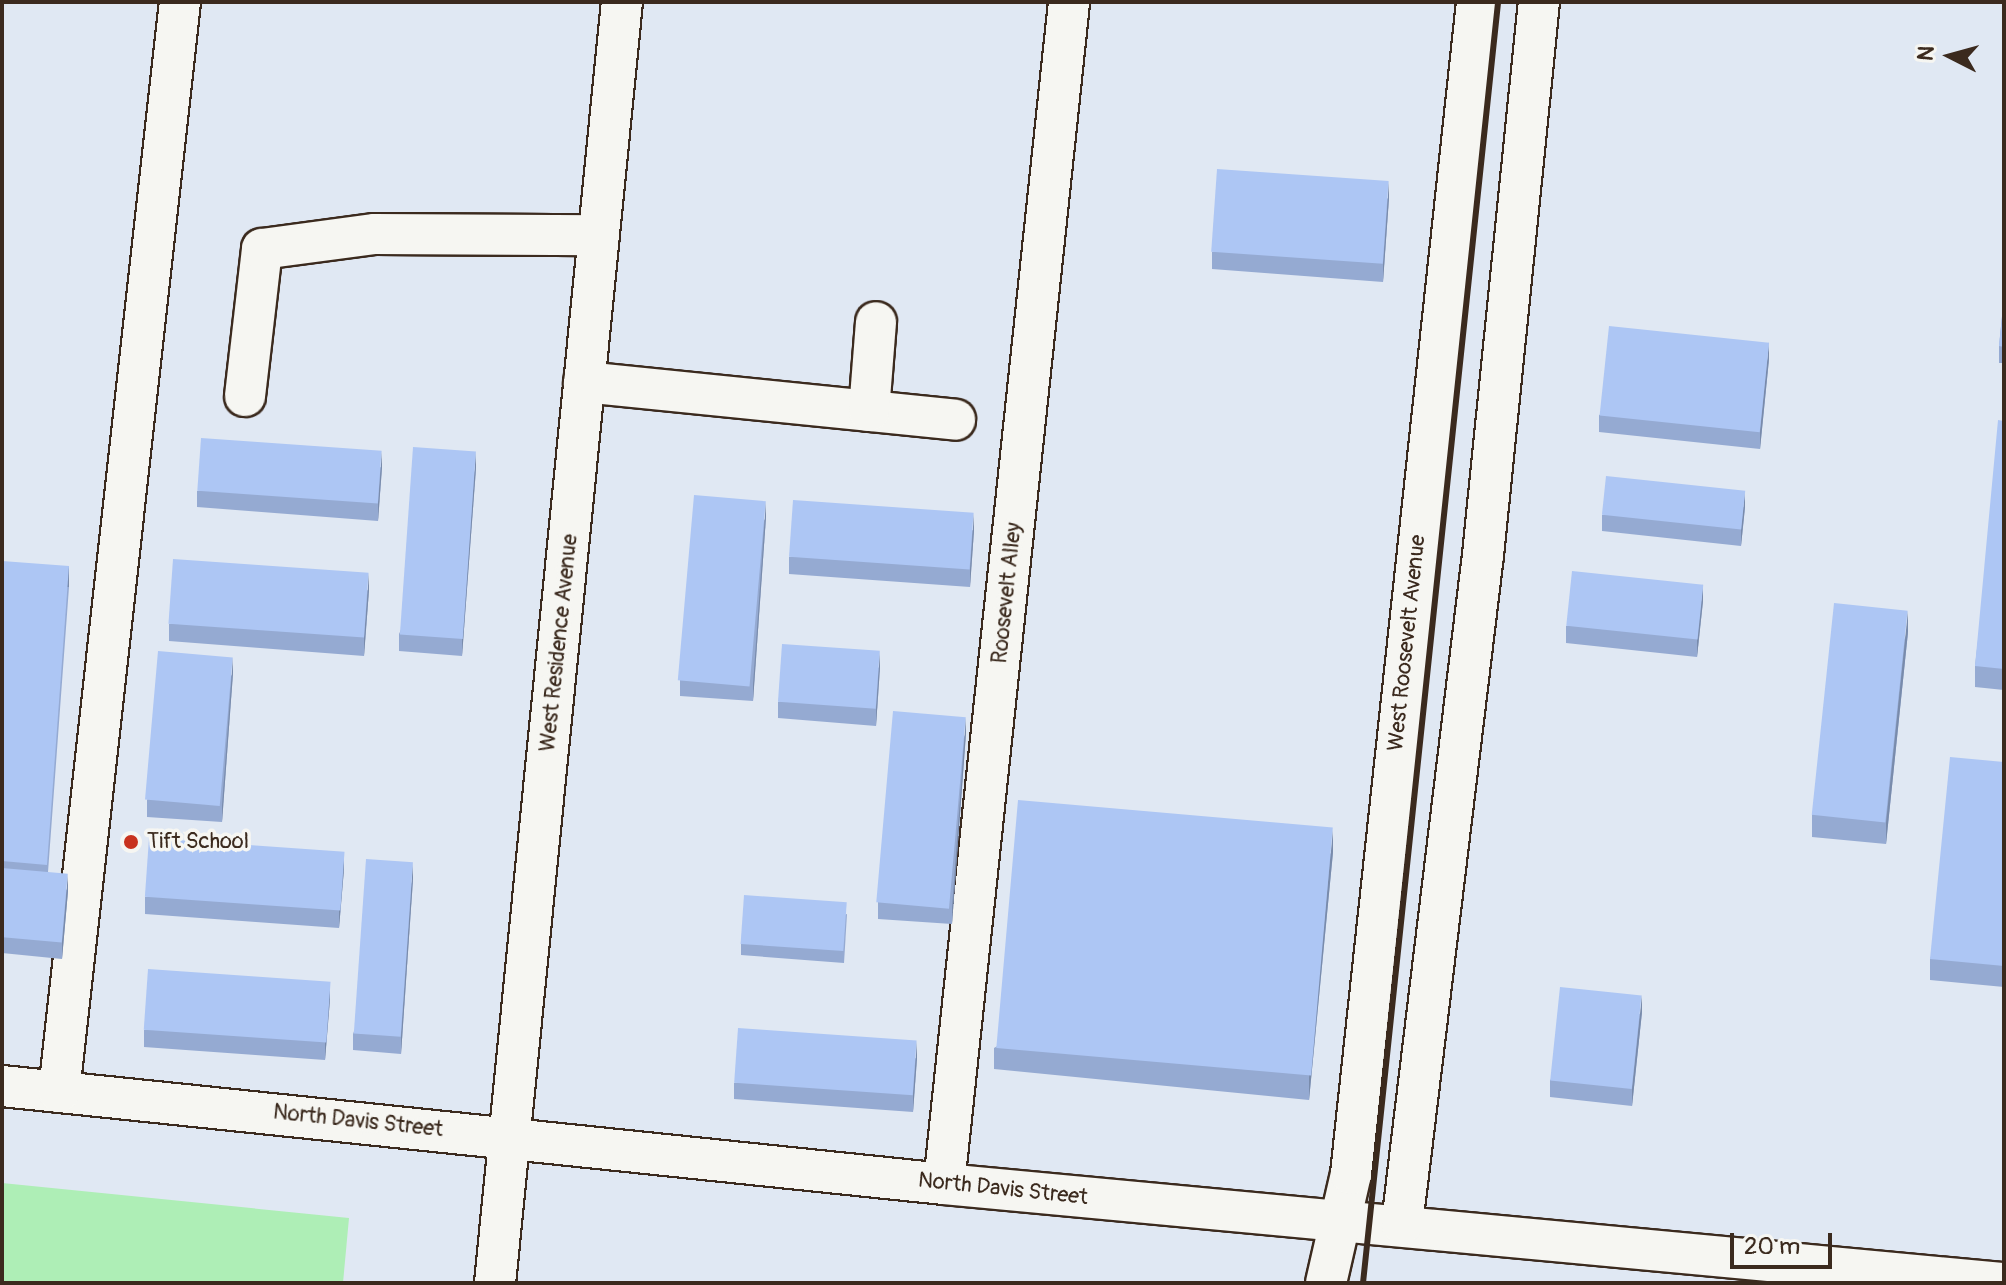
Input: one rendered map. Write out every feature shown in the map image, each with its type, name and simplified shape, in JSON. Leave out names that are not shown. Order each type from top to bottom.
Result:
[{"type":"street","points":[[59,1092],[180,2]]},
{"type":"street","name":"West Residence Avenue","points":[[495,1283],[622,2]]},
{"type":"street","name":"Roosevelt Alley","points":[[944,1184],[1069,2]]},
{"type":"street","name":"West Roosevelt Avenue","points":[[1326,1283],[1353,1158],[1477,2]]},
{"type":"street","points":[[1402,1224],[1483,555],[1539,2]]},
{"type":"street","points":[[245,396],[262,249],[375,234],[599,235]]},
{"type":"street","points":[[869,411],[876,322]]},
{"type":"street","points":[[584,382],[955,420]]},
{"type":"street","name":"North Davis Street","points":[[2,1086],[510,1135],[944,1184],[1402,1224],[2004,1283]]},
{"type":"green space","points":[[2,1183],[349,1218],[343,1283],[2,1283]]},
{"type":"building","points":[[1217,169],[1389,181],[1383,264],[1211,252]]},
{"type":"building","points":[[2004,297],[2004,347],[1999,346]]},
{"type":"building","points":[[1609,326],[1769,343],[1760,432],[1600,416]]},
{"type":"building","points":[[1998,420],[2004,421],[2004,669],[1975,666]]},
{"type":"building","points":[[201,438],[382,451],[378,503],[197,491]]},
{"type":"building","points":[[413,447],[476,451],[463,639],[400,635]]},
{"type":"building","points":[[1606,476],[1745,491],[1741,529],[1602,515]]},
{"type":"building","points":[[694,495],[766,501],[750,687],[678,680]]},
{"type":"building","points":[[793,500],[974,513],[970,569],[789,557]]},
{"type":"building","points":[[173,559],[369,573],[364,638],[168,624]]},
{"type":"building","points":[[2,561],[69,566],[47,865],[2,861]]},
{"type":"building","points":[[1572,571],[1703,585],[1698,639],[1566,626]]},
{"type":"building","points":[[1834,603],[1908,611],[1885,823],[1812,815]]},
{"type":"building","points":[[782,644],[880,651],[876,709],[778,702]]},
{"type":"building","points":[[158,651],[233,658],[220,806],[145,799]]},
{"type":"building","points":[[893,711],[966,717],[949,909],[876,902]]},
{"type":"building","points":[[1950,757],[2004,762],[2004,966],[1930,959]]},
{"type":"building","points":[[1018,800],[1333,828],[1311,1076],[996,1048]]},
{"type":"building","points":[[149,838],[345,852],[340,911],[145,897]]},
{"type":"building","points":[[366,859],[413,862],[401,1037],[354,1034]]},
{"type":"building","points":[[2,868],[68,874],[62,942],[2,937]]},
{"type":"building","points":[[744,895],[847,902],[843,951],[741,944]]},
{"type":"building","points":[[148,969],[331,982],[326,1043],[144,1030]]},
{"type":"building","points":[[1560,987],[1642,996],[1632,1089],[1550,1080]]},
{"type":"building","points":[[738,1028],[917,1040],[913,1095],[734,1083]]},
{"type":"railway","points":[[1363,1283],[1498,2]]},
{"type":"place","name":"Tift School","points":[[131,842]]}]
